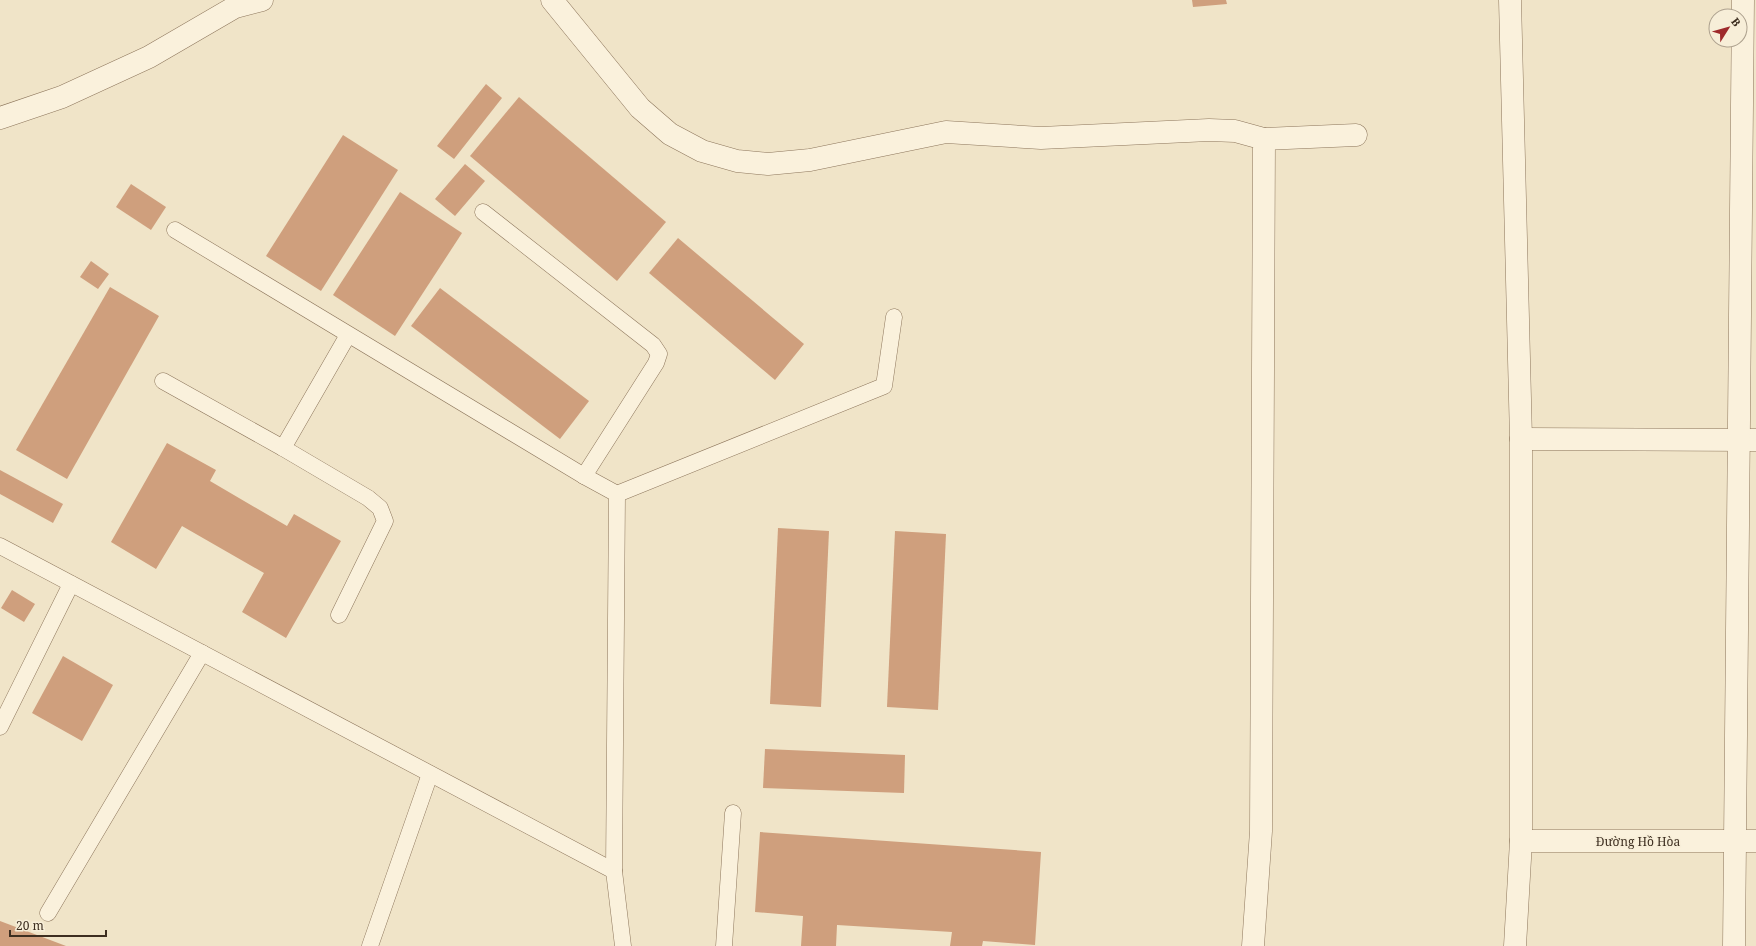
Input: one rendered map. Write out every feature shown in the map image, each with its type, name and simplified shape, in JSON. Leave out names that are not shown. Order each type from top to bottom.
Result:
[{"type":"street","points":[[0,118],[62,97],[133,65],[232,4],[262,0]]},
{"type":"street","points":[[552,0],[640,108],[670,134],[702,151],[737,161],[768,164],[810,160],[946,132],[1041,138],[1209,130],[1235,131],[1264,139],[1356,135]]},
{"type":"street","points":[[1510,0],[1521,439],[1521,841],[1515,946]]},
{"type":"street","points":[[1734,946],[1746,841],[1748,216],[1742,0]]},
{"type":"street","points":[[1253,946],[1261,831],[1264,139]]},
{"type":"street","points":[[1521,439],[1747,440]]},
{"type":"street","name":"Đường Hồ Hòa","points":[[1521,841],[1746,841]]},
{"type":"lane","points":[[483,212],[653,345],[659,354],[656,363],[584,476]]},
{"type":"lane","points":[[175,230],[584,476],[617,494]]},
{"type":"lane","points":[[617,494],[884,386],[894,317]]},
{"type":"lane","points":[[283,448],[348,335]]},
{"type":"lane","points":[[163,381],[283,448],[368,498],[380,508],[385,521],[339,615]]},
{"type":"lane","points":[[617,494],[614,872],[623,946]]},
{"type":"lane","points":[[0,546],[614,872]]},
{"type":"lane","points":[[0,727],[5,704],[72,584]]},
{"type":"lane","points":[[48,913],[202,653]]},
{"type":"lane","points":[[370,946],[430,774]]},
{"type":"lane","points":[[724,946],[733,813]]},
{"type":"building","points":[[1192,0],[1226,0],[1227,4],[1193,7]]},
{"type":"building","points":[[486,84],[502,98],[454,159],[437,146]]},
{"type":"building","points":[[519,97],[666,222],[617,281],[470,156]]},
{"type":"building","points":[[343,135],[398,170],[321,291],[266,256]]},
{"type":"building","points":[[465,164],[485,181],[455,216],[435,199]]},
{"type":"building","points":[[131,184],[166,207],[151,230],[116,207]]},
{"type":"building","points":[[400,192],[462,233],[395,336],[333,295]]},
{"type":"building","points":[[678,238],[804,344],[775,380],[649,273]]},
{"type":"building","points":[[91,261],[109,274],[98,289],[80,277]]},
{"type":"building","points":[[110,287],[159,316],[67,479],[16,450]]},
{"type":"building","points":[[440,288],[589,401],[560,439],[411,326]]},
{"type":"building","points":[[167,443],[216,470],[210,481],[287,526],[294,514],[341,541],[286,638],[242,612],[264,573],[182,526],[156,569],[111,542]]},
{"type":"building","points":[[0,470],[63,504],[53,523],[0,494]]},
{"type":"building","points":[[778,528],[829,531],[821,707],[770,704]]},
{"type":"building","points":[[895,531],[946,534],[938,710],[887,707]]},
{"type":"building","points":[[12,590],[35,604],[24,622],[1,608]]},
{"type":"building","points":[[63,656],[113,685],[82,741],[32,713]]},
{"type":"building","points":[[765,749],[905,755],[904,793],[763,788]]},
{"type":"building","points":[[760,832],[1041,852],[1035,945],[983,941],[982,946],[950,946],[952,932],[837,925],[836,946],[801,946],[803,916],[755,912]]},
{"type":"building","points":[[0,921],[66,946],[0,946]]}]
